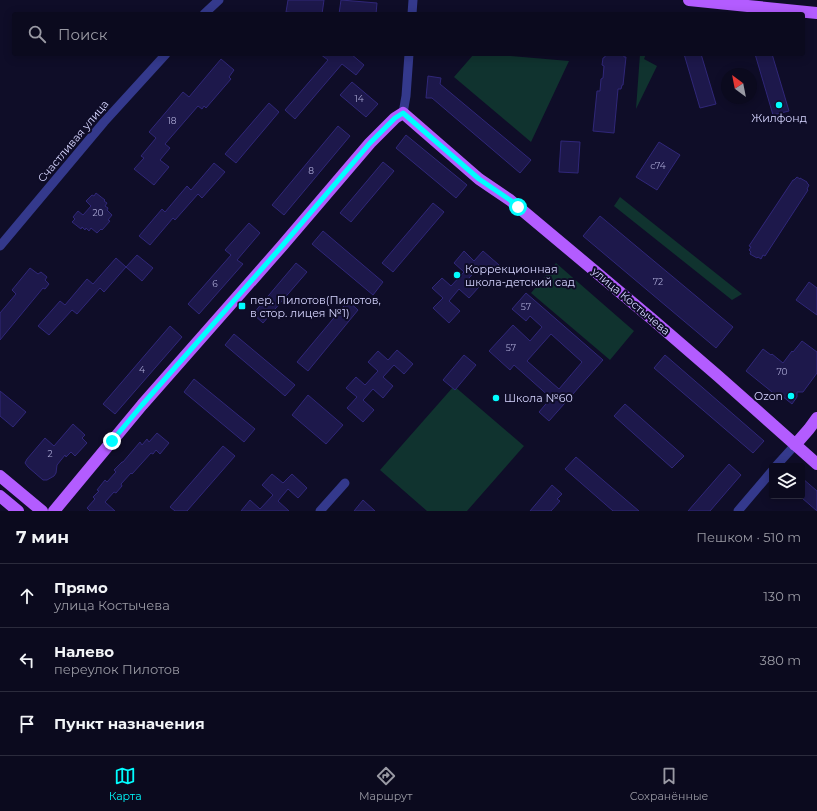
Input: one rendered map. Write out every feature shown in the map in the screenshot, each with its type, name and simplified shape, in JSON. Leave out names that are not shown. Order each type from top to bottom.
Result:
[{"type":"main road","points":[[689,0],[817,13]]},
{"type":"main road","points":[[769,0],[817,5]]},
{"type":"main road","points":[[54,511],[142,405],[365,149],[395,118],[403,113]]},
{"type":"main road","name":"улица Костычева","points":[[403,113],[479,179],[510,200],[581,259],[718,376],[817,464]]},
{"type":"main road","points":[[795,445],[817,418]]},
{"type":"main road","points":[[0,476],[42,511]]},
{"type":"main road","points":[[0,496],[18,511]]},
{"type":"street","points":[[206,12],[219,0]]},
{"type":"street","points":[[412,12],[413,0]]},
{"type":"street","name":"Счастливая улица","points":[[0,246],[104,122],[164,56]]},
{"type":"street","points":[[403,113],[406,96],[409,56]]},
{"type":"street","points":[[779,463],[795,445]]},
{"type":"street","points":[[738,511],[769,475]]},
{"type":"street","points":[[320,511],[345,483]]},
{"type":"green space","points":[[472,56],[510,56],[569,61],[531,142],[454,77]]},
{"type":"green space","points":[[640,56],[645,56],[644,59],[657,66],[636,109]]},
{"type":"green space","points":[[620,197],[742,294],[732,300],[614,206]]},
{"type":"green space","points":[[556,263],[634,331],[610,360],[531,293]]},
{"type":"green space","points":[[454,386],[524,446],[467,511],[427,511],[380,470]]},
{"type":"building","points":[[288,0],[324,0],[322,12],[286,12]]},
{"type":"building","points":[[341,0],[377,3],[376,12],[339,12]]},
{"type":"building","points":[[323,56],[353,56],[364,65],[356,75],[342,64],[295,119],[285,110],[328,60]]},
{"type":"building","points":[[685,56],[702,56],[716,104],[700,108]]},
{"type":"building","points":[[756,56],[773,56],[789,111],[773,115]]},
{"type":"building","points":[[626,57],[623,85],[621,89],[618,89],[614,133],[593,131],[597,91],[600,91],[601,79],[603,78],[603,58]]},
{"type":"building","points":[[221,59],[234,70],[229,77],[231,79],[206,108],[204,106],[202,109],[198,106],[165,144],[170,148],[160,160],[169,167],[154,185],[134,169],[144,158],[141,156],[156,138],[149,132],[183,92],[189,97]]},
{"type":"building","points":[[428,76],[441,78],[440,84],[531,160],[520,173],[432,98],[426,98]]},
{"type":"building","points":[[352,82],[378,104],[366,117],[340,95]]},
{"type":"building","points":[[269,103],[279,112],[236,163],[225,154]]},
{"type":"building","points":[[338,126],[350,136],[284,215],[272,205]]},
{"type":"building","points":[[406,135],[467,185],[456,198],[396,148]]},
{"type":"building","points":[[561,141],[580,142],[578,173],[559,172]]},
{"type":"building","points":[[659,142],[680,155],[657,190],[636,177]]},
{"type":"building","points":[[383,162],[394,171],[351,222],[340,213]]},
{"type":"building","points":[[214,163],[225,172],[202,198],[198,194],[175,220],[173,218],[150,245],[139,236],[162,209],[165,212],[187,186],[191,190]]},
{"type":"building","points":[[797,177],[807,182],[809,185],[808,190],[765,256],[763,255],[761,259],[758,257],[757,258],[750,254],[751,252],[749,250],[751,247],[749,246],[793,180]]},
{"type":"building","points":[[96,193],[105,200],[104,201],[107,203],[105,206],[112,215],[108,220],[110,221],[97,233],[91,228],[89,231],[82,227],[81,229],[72,222],[75,219],[73,217],[78,211],[83,215],[91,206],[86,201]]},
{"type":"building","points":[[433,203],[444,212],[393,272],[382,263]]},
{"type":"building","points":[[600,216],[733,327],[716,348],[583,236]]},
{"type":"building","points":[[249,223],[260,233],[237,260],[243,264],[199,314],[188,304],[231,255],[225,250]]},
{"type":"building","points":[[323,231],[383,282],[373,295],[312,244]]},
{"type":"building","points":[[464,251],[474,261],[483,251],[499,265],[490,275],[480,266],[469,278],[479,287],[469,298],[459,289],[449,301],[460,311],[449,323],[433,308],[443,298],[432,288],[442,278],[451,286],[464,272],[454,263]]},
{"type":"building","points":[[137,255],[153,268],[142,281],[126,267]]},
{"type":"building","points":[[116,258],[126,267],[104,292],[100,288],[77,314],[72,310],[49,335],[38,326],[60,301],[65,305],[87,279],[93,284]]},
{"type":"building","points":[[296,263],[307,272],[263,323],[253,314]]},
{"type":"building","points":[[30,268],[38,274],[41,272],[47,277],[45,280],[49,284],[45,289],[43,288],[0,340],[0,313],[16,294],[12,290]]},
{"type":"building","points":[[809,282],[817,288],[817,315],[796,300]]},
{"type":"building","points":[[526,293],[603,360],[549,421],[539,412],[551,398],[514,365],[510,370],[489,351],[513,325],[530,341],[542,327],[530,316],[526,321],[512,309]],"holes":[[[551,334],[582,362],[559,389],[527,361]]]},
{"type":"building","points":[[348,301],[358,310],[308,371],[297,362]]},
{"type":"building","points":[[170,326],[182,337],[115,414],[103,404]]},
{"type":"building","points":[[234,334],[295,385],[285,396],[225,345]]},
{"type":"building","points":[[802,341],[817,352],[817,373],[803,392],[797,392],[797,397],[792,404],[782,396],[777,396],[746,371],[763,349],[783,363]]},
{"type":"building","points":[[397,350],[413,364],[404,374],[394,365],[383,377],[393,386],[383,398],[373,389],[363,400],[374,410],[363,422],[347,408],[357,397],[346,388],[356,377],[365,385],[378,371],[368,362],[378,351],[388,360]]},
{"type":"building","points":[[464,355],[476,365],[455,390],[443,380]]},
{"type":"building","points":[[665,355],[764,441],[753,453],[654,368]]},
{"type":"building","points":[[194,379],[255,429],[244,442],[184,392]]},
{"type":"building","points":[[0,391],[26,412],[13,427],[0,416]]},
{"type":"building","points":[[308,395],[343,425],[326,444],[292,415]]},
{"type":"building","points":[[625,404],[684,456],[672,468],[614,416]]},
{"type":"building","points":[[73,424],[85,435],[82,438],[87,443],[75,456],[71,452],[66,457],[65,455],[57,465],[54,476],[47,480],[43,480],[28,467],[25,463],[27,459],[45,438],[54,446]]},
{"type":"building","points":[[157,433],[169,443],[160,454],[156,450],[153,454],[151,453],[121,484],[122,486],[116,493],[114,492],[105,502],[115,511],[90,511],[87,508],[95,499],[93,497],[99,491],[97,490],[105,480],[107,482],[116,472],[114,470],[140,442],[142,445],[147,439],[149,442]]},
{"type":"building","points":[[223,446],[235,456],[187,511],[175,511],[170,507]]},
{"type":"building","points":[[576,457],[639,511],[613,511],[565,469]]},
{"type":"building","points":[[729,464],[741,475],[710,511],[688,511]]},
{"type":"building","points":[[272,474],[283,483],[292,474],[307,488],[298,498],[288,489],[278,501],[289,511],[241,511],[250,500],[260,509],[273,495],[262,485]]},
{"type":"building","points":[[805,481],[817,491],[817,511],[803,499],[805,499]]},
{"type":"building","points":[[552,485],[562,494],[557,499],[560,501],[551,511],[530,511]]},
{"type":"building","points":[[363,500],[375,511],[354,511]]},
{"type":"place","name":"Жилфонд","points":[[779,105]]},
{"type":"place","name":"Коррекционная школа-детский сад","points":[[457,275]]},
{"type":"place","name":"пер. Пилотов(Пилотов, в стор. лицея №1)","points":[[242,306]]},
{"type":"place","name":"Ozon","points":[[791,396]]},
{"type":"place","name":"Школа №60","points":[[496,398]]},
{"type":"route","points":[[112,441],[370,143],[395,118],[403,113],[479,179],[518,207]]}]
